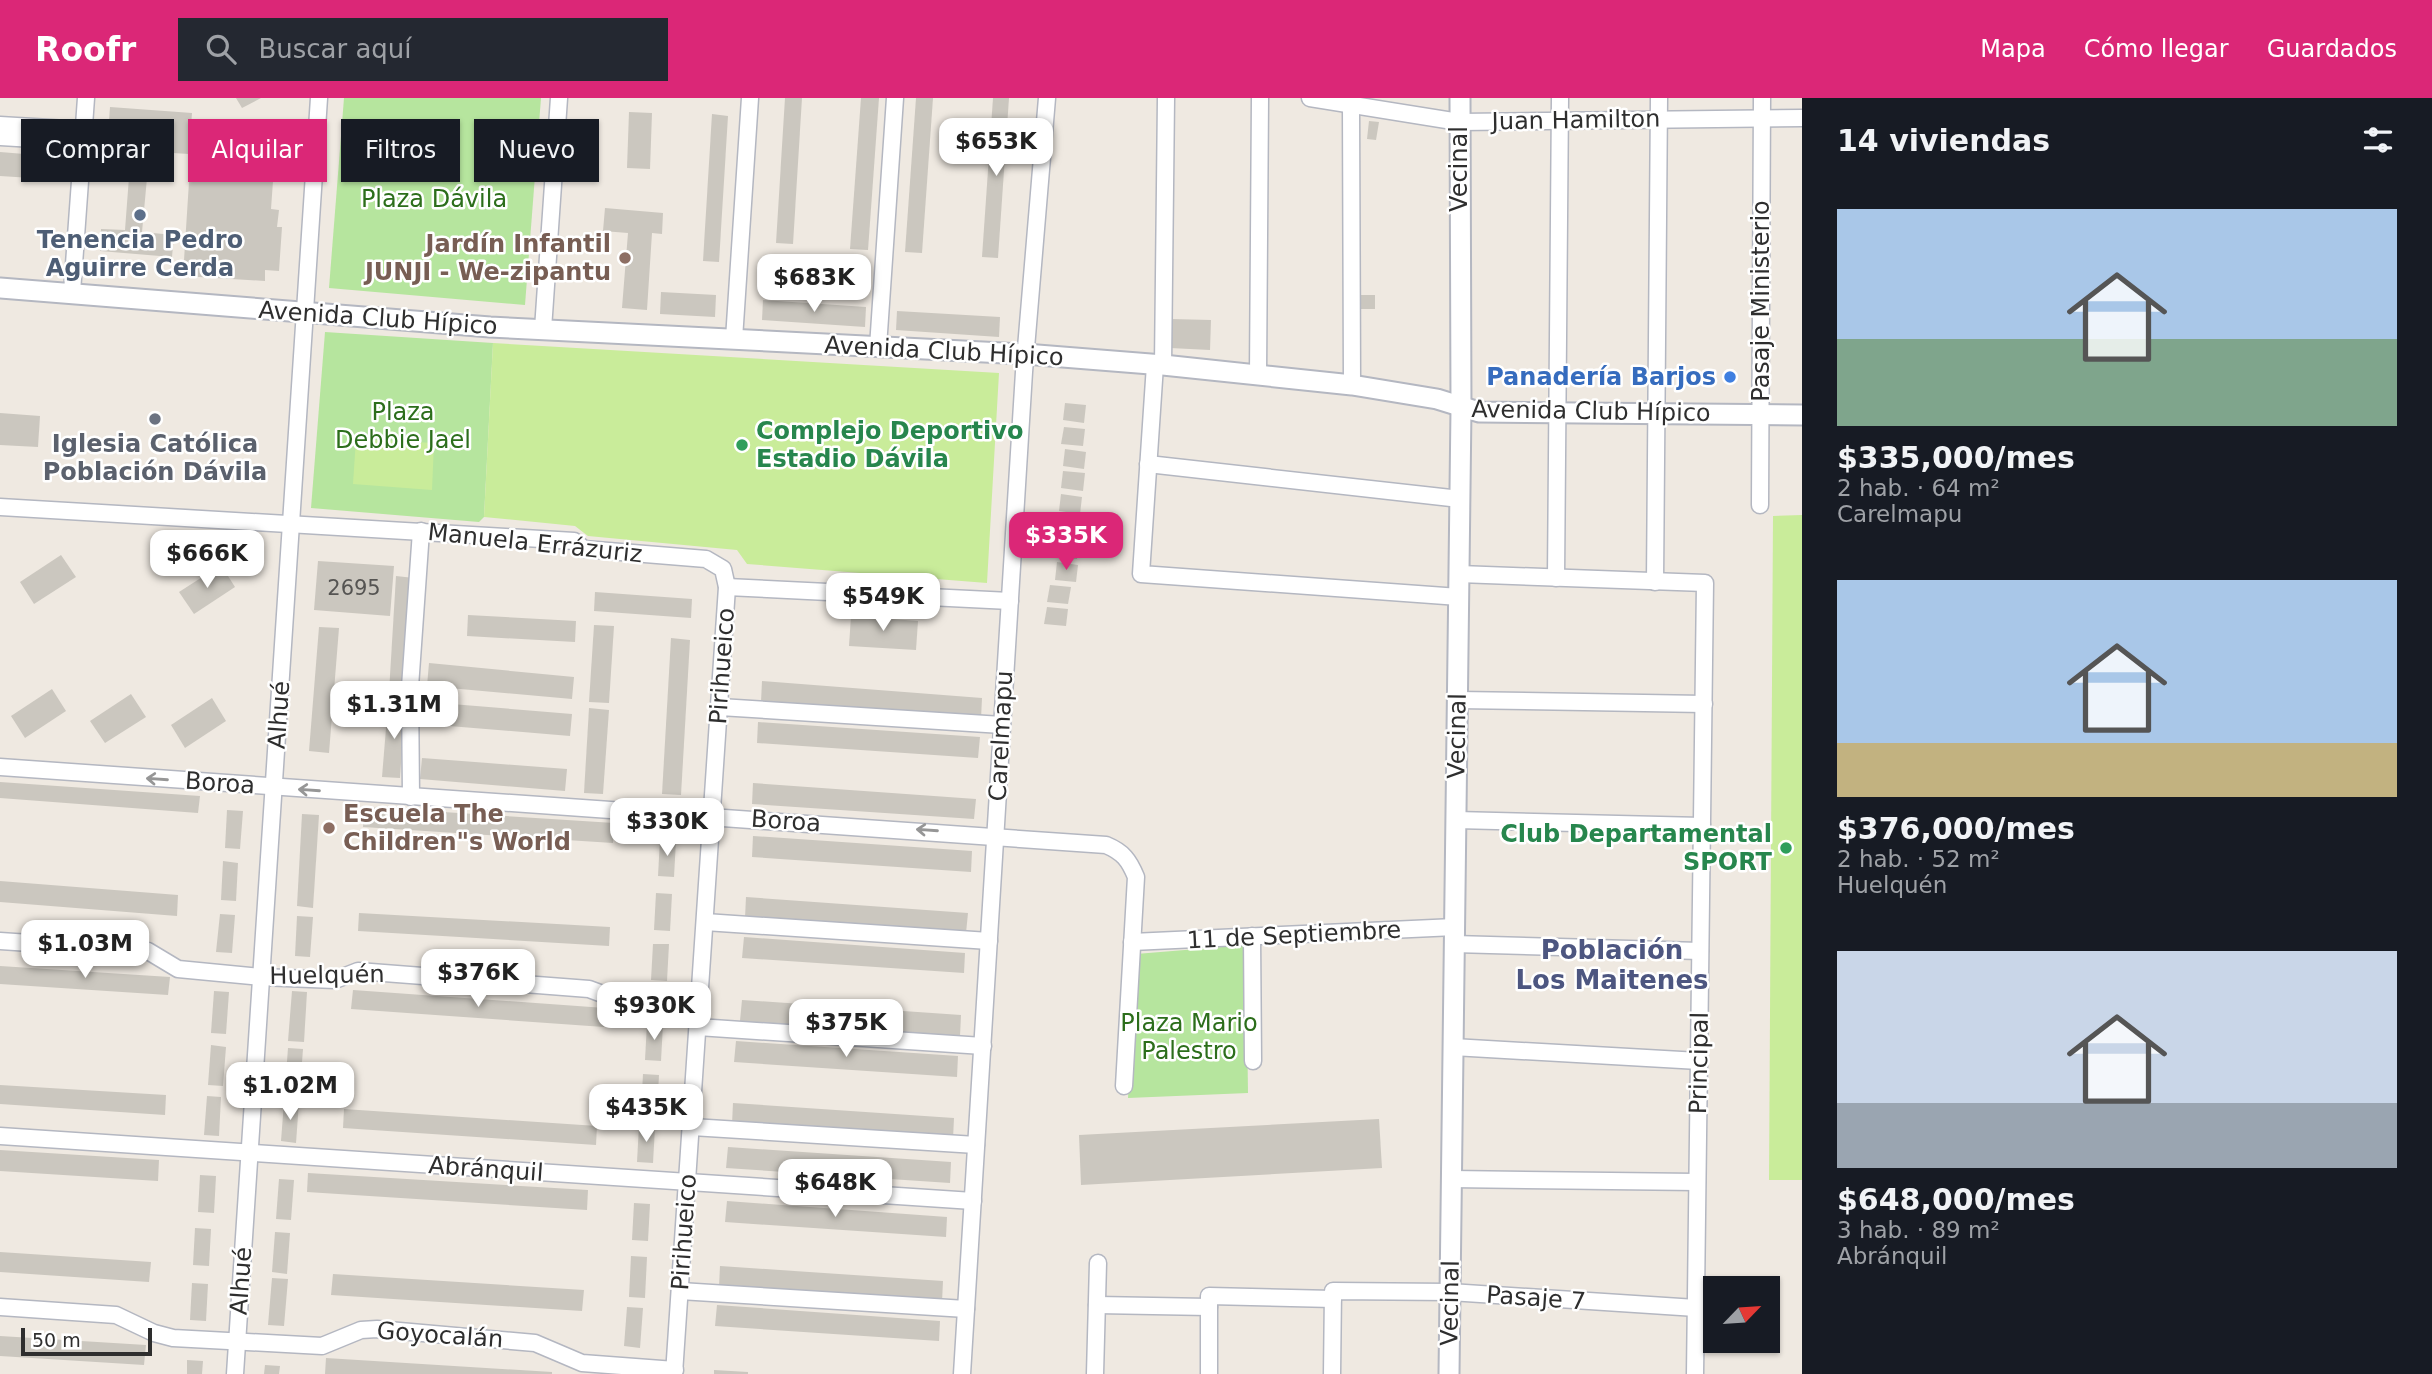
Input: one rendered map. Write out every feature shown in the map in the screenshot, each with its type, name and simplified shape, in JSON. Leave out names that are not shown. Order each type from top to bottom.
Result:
[{"type":"street","points":[[84,119],[86,98]]},
{"type":"street","name":"Alhué","points":[[235,1374],[319,98]]},
{"type":"street","points":[[543,329],[559,98]]},
{"type":"street","points":[[734,340],[750,98]]},
{"type":"street","points":[[878,347],[895,98]]},
{"type":"street","name":"Carelmapu","points":[[962,1374],[1025,354],[1047,98]]},
{"type":"street","points":[[1166,98],[1159,365],[1148,464],[1141,574],[1459,597]]},
{"type":"street","points":[[1258,375],[1260,98]]},
{"type":"street","name":"Juan Hamilton","points":[[1310,98],[1460,121],[1802,118]]},
{"type":"street","name":"Vecinal","points":[[1449,1374],[1461,409],[1460,98]]},
{"type":"street","points":[[1556,578],[1560,98]]},
{"type":"street","points":[[1459,575],[1655,582],[1660,98]]},
{"type":"street","name":"Pasaje Ministerio","points":[[1760,505],[1762,98]]},
{"type":"street","points":[[1351,105],[1352,385]]},
{"type":"street","points":[[0,125],[21,128]]},
{"type":"street","points":[[0,137],[21,137]]},
{"type":"street","points":[[72,292],[80,182]]},
{"type":"street","name":"Avenida Club Hípico","points":[[0,288],[543,329],[1025,354],[1159,365],[1352,385],[1437,399],[1461,409],[1479,412],[1802,415]]},
{"type":"street","points":[[1148,464],[1460,499]]},
{"type":"street","name":"Manuela Errázuriz","points":[[0,507],[292,522],[574,541],[584,549],[706,559],[723,569],[727,587]]},
{"type":"street","points":[[411,797],[410,687],[421,531]]},
{"type":"street","name":"Principal","points":[[1655,582],[1705,583],[1695,1374]]},
{"type":"street","points":[[727,587],[1010,601]]},
{"type":"street","name":"Pirihueico","points":[[675,1372],[727,587]]},
{"type":"street","points":[[1458,700],[1704,704]]},
{"type":"street","points":[[720,707],[1002,725]]},
{"type":"street","name":"Boroa","points":[[0,766],[274,788],[995,835],[1028,841],[1106,845],[1119,851],[1130,862],[1136,877],[1124,1086]]},
{"type":"street","points":[[1456,820],[1702,826]]},
{"type":"street","points":[[705,922],[989,941]]},
{"type":"street","name":"11 de Septiembre","points":[[1132,942],[1252,936],[1455,935],[1700,951]]},
{"type":"street","points":[[1252,936],[1253,1060]]},
{"type":"street","name":"Huelquén","points":[[0,942],[148,951],[178,969],[261,977],[335,980],[358,971],[589,989],[616,999],[700,999]]},
{"type":"street","points":[[698,1027],[983,1046]]},
{"type":"street","points":[[1453,1046],[1699,1060]]},
{"type":"street","points":[[692,1126],[976,1145]]},
{"type":"street","name":"Abránquil","points":[[0,1136],[973,1201]]},
{"type":"street","points":[[1451,1179],[1697,1182]]},
{"type":"street","points":[[1095,1374],[1098,1264]]},
{"type":"street","points":[[680,1291],[967,1309]]},
{"type":"street","name":"Pasaje 7","points":[[1097,1305],[1450,1292],[1696,1308]]},
{"type":"street","points":[[1332,1374],[1333,1295]]},
{"type":"street","points":[[1209,1301],[1209,1374]]},
{"type":"street","name":"Goyocalán","points":[[0,1307],[116,1315],[164,1336],[237,1342],[323,1346],[361,1330],[377,1329],[526,1342],[543,1345],[582,1363],[675,1372]]},
{"type":"green space","name":"Plaza Dávila","points":[[344,98],[541,98],[539,119],[474,119],[474,182],[535,182],[525,305],[329,288],[341,136],[341,182],[460,182],[460,119],[342,119]]},
{"type":"green space","name":"Plaza Debbie Jael","points":[[325,332],[493,343],[484,517],[479,522],[311,508]]},
{"type":"green space","name":"Complejo Deportivo Estadio Dávila","points":[[493,343],[999,373],[987,583],[747,564],[737,550],[588,536],[575,526],[484,517]]},
{"type":"green space","points":[[356,439],[434,443],[432,490],[353,484]]},
{"type":"green space","name":"Club Departamental SPORT","points":[[1802,515],[1802,1180],[1769,1180],[1773,516]]},
{"type":"green space","name":"Plaza Mario Palestro","points":[[1246,945],[1248,1093],[1128,1098],[1136,954]]},
{"type":"building","points":[[236,98],[261,98],[242,108]]},
{"type":"building","points":[[785,98],[802,98],[793,244],[776,243]]},
{"type":"building","points":[[861,98],[879,98],[868,250],[850,249]]},
{"type":"building","points":[[916,98],[933,98],[922,253],[905,252]]},
{"type":"building","points":[[993,98],[1009,98],[998,258],[982,257]]},
{"type":"building","points":[[110,107],[192,113],[192,119],[188,119],[188,154],[174,153],[174,119],[109,119]]},
{"type":"building","points":[[629,112],[652,113],[650,169],[627,168]]},
{"type":"building","points":[[712,114],[728,116],[719,262],[703,261]]},
{"type":"building","points":[[1369,121],[1379,122],[1376,140],[1367,139]]},
{"type":"building","points":[[0,152],[21,154],[21,177],[0,176]]},
{"type":"building","points":[[129,182],[147,182],[142,232],[174,235],[172,257],[100,251],[101,229],[125,230]]},
{"type":"building","points":[[189,182],[273,182],[271,209],[279,210],[277,227],[282,227],[279,271],[265,270],[265,281],[183,276]]},
{"type":"building","points":[[605,208],[663,213],[662,234],[652,233],[647,310],[622,308],[628,233],[603,231]]},
{"type":"building","points":[[661,292],[716,295],[715,317],[660,314]]},
{"type":"building","points":[[1361,295],[1375,295],[1375,309],[1361,309]]},
{"type":"building","points":[[763,300],[866,307],[865,327],[762,320]]},
{"type":"building","points":[[897,311],[1000,317],[999,337],[896,330]]},
{"type":"building","points":[[1171,319],[1211,320],[1210,350],[1170,348]]},
{"type":"building","points":[[1065,403],[1086,405],[1084,423],[1063,420]]},
{"type":"building","points":[[0,413],[40,416],[38,447],[0,445]]},
{"type":"building","points":[[1064,427],[1085,429],[1083,446],[1061,444]]},
{"type":"building","points":[[1065,449],[1086,452],[1084,469],[1063,466]]},
{"type":"building","points":[[1063,471],[1085,473],[1083,491],[1061,488]]},
{"type":"building","points":[[1061,494],[1082,497],[1080,514],[1059,511]]},
{"type":"building","points":[[1059,516],[1080,519],[1078,536],[1057,533]]},
{"type":"building","points":[[1058,540],[1079,542],[1077,559],[1056,557]]},
{"type":"building","points":[[61,555],[76,577],[34,604],[20,582]]},
{"type":"building","points":[[318,561],[394,566],[390,616],[314,610]]},
{"type":"building","points":[[1057,562],[1078,565],[1076,582],[1055,580]]},
{"type":"building","points":[[221,565],[235,587],[194,614],[179,592]]},
{"type":"building","points":[[396,576],[414,578],[407,693],[389,692]]},
{"type":"building","points":[[1050,585],[1071,587],[1068,604],[1047,602]]},
{"type":"building","points":[[595,592],[692,599],[691,618],[594,611]]},
{"type":"building","points":[[1047,607],[1068,609],[1066,626],[1044,624]]},
{"type":"building","points":[[468,615],[576,621],[575,642],[467,636]]},
{"type":"building","points":[[851,616],[918,621],[916,650],[849,646]]},
{"type":"building","points":[[594,625],[614,626],[609,703],[589,702]]},
{"type":"building","points":[[319,627],[339,628],[329,753],[309,751]]},
{"type":"building","points":[[671,638],[690,640],[681,795],[662,794]]},
{"type":"building","points":[[429,663],[574,677],[572,699],[427,686]]},
{"type":"building","points":[[762,681],[982,698],[981,719],[761,702]]},
{"type":"building","points":[[52,689],[66,711],[25,738],[11,716]]},
{"type":"building","points":[[131,694],[146,717],[105,743],[90,721]]},
{"type":"building","points":[[212,698],[226,721],[185,748],[171,725]]},
{"type":"building","points":[[427,702],[572,714],[570,736],[425,724]]},
{"type":"building","points":[[388,704],[405,705],[400,778],[382,777]]},
{"type":"building","points":[[589,708],[609,710],[603,794],[584,793]]},
{"type":"building","points":[[758,722],[980,737],[978,758],[757,743]]},
{"type":"building","points":[[422,758],[567,769],[565,791],[420,779]]},
{"type":"building","points":[[0,782],[200,796],[198,813],[0,798]]},
{"type":"building","points":[[753,783],[976,799],[974,819],[752,804]]},
{"type":"building","points":[[364,807],[614,823],[613,843],[363,827]]},
{"type":"building","points":[[227,810],[243,811],[240,849],[225,848]]},
{"type":"building","points":[[302,814],[319,815],[313,908],[297,906]]},
{"type":"building","points":[[753,836],[972,851],[971,872],[752,857]]},
{"type":"building","points":[[660,839],[676,840],[674,877],[658,876]]},
{"type":"building","points":[[223,861],[238,863],[236,901],[221,900]]},
{"type":"building","points":[[0,881],[178,895],[177,916],[0,902]]},
{"type":"building","points":[[656,893],[672,894],[670,931],[654,930]]},
{"type":"building","points":[[746,897],[968,913],[966,933],[745,918]]},
{"type":"building","points":[[359,913],[610,927],[609,946],[358,931]]},
{"type":"building","points":[[220,914],[235,915],[232,953],[216,952]]},
{"type":"building","points":[[297,916],[313,917],[310,957],[295,956]]},
{"type":"building","points":[[744,937],[965,953],[964,973],[742,958]]},
{"type":"building","points":[[653,944],[669,944],[667,981],[651,980]]},
{"type":"building","points":[[0,966],[170,977],[168,995],[0,984]]},
{"type":"building","points":[[353,990],[605,1008],[604,1027],[351,1009]]},
{"type":"building","points":[[214,991],[229,992],[226,1034],[211,1033]]},
{"type":"building","points":[[292,991],[307,992],[304,1042],[288,1041]]},
{"type":"building","points":[[742,1000],[961,1015],[960,1036],[740,1021]]},
{"type":"building","points":[[647,1023],[663,1024],[661,1061],[645,1060]]},
{"type":"building","points":[[736,1041],[958,1056],[957,1077],[734,1062]]},
{"type":"building","points":[[211,1045],[226,1047],[223,1086],[208,1085]]},
{"type":"building","points":[[288,1048],[303,1049],[300,1089],[285,1088]]},
{"type":"building","points":[[643,1074],[659,1075],[657,1112],[641,1111]]},
{"type":"building","points":[[0,1085],[166,1095],[165,1115],[0,1104]]},
{"type":"building","points":[[207,1096],[221,1097],[219,1136],[204,1135]]},
{"type":"building","points":[[284,1102],[299,1102],[296,1143],[281,1141]]},
{"type":"building","points":[[733,1103],[954,1118],[953,1139],[732,1124]]},
{"type":"building","points":[[344,1109],[597,1126],[596,1145],[343,1128]]},
{"type":"building","points":[[1379,1119],[1382,1168],[1081,1185],[1079,1135]]},
{"type":"building","points":[[639,1125],[655,1127],[653,1163],[637,1162]]},
{"type":"building","points":[[728,1147],[951,1162],[950,1183],[726,1168]]},
{"type":"building","points":[[0,1150],[159,1160],[158,1181],[0,1171]]},
{"type":"building","points":[[308,1173],[588,1190],[587,1210],[307,1192]]},
{"type":"building","points":[[200,1175],[216,1176],[214,1213],[198,1212]]},
{"type":"building","points":[[279,1179],[294,1180],[291,1220],[276,1219]]},
{"type":"building","points":[[727,1201],[947,1217],[946,1237],[725,1222]]},
{"type":"building","points":[[634,1203],[650,1204],[648,1241],[632,1240]]},
{"type":"building","points":[[195,1228],[211,1229],[209,1266],[193,1265]]},
{"type":"building","points":[[275,1232],[290,1233],[287,1274],[272,1272]]},
{"type":"building","points":[[0,1252],[151,1262],[149,1282],[0,1272]]},
{"type":"building","points":[[631,1256],[647,1257],[645,1298],[629,1297]]},
{"type":"building","points":[[720,1266],[943,1281],[942,1302],[719,1287]]},
{"type":"building","points":[[333,1274],[584,1290],[582,1311],[331,1295]]},
{"type":"building","points":[[272,1278],[288,1279],[284,1326],[268,1325]]},
{"type":"building","points":[[192,1283],[208,1284],[206,1321],[190,1320]]},
{"type":"building","points":[[717,1305],[940,1321],[939,1341],[715,1326]]},
{"type":"building","points":[[627,1307],[643,1308],[640,1348],[624,1346]]},
{"type":"building","points":[[0,1336],[146,1345],[144,1365],[0,1356]]},
{"type":"building","points":[[326,1358],[552,1372],[552,1374],[325,1374]]},
{"type":"building","points":[[187,1360],[203,1361],[202,1374],[187,1374]]},
{"type":"building","points":[[265,1365],[280,1366],[279,1374],[264,1374]]},
{"type":"building","points":[[714,1370],[748,1372],[748,1374],[714,1374]]},
{"type":"place","name":"Tenencia Pedro Aguirre Cerda","points":[[140,215]]},
{"type":"place","name":"Jardín Infantil JUNJI - We-zipantu","points":[[625,258]]},
{"type":"place","name":"Panadería Barjos","points":[[1730,377]]},
{"type":"place","name":"Iglesia Católica Población Dávila","points":[[155,419]]},
{"type":"place","name":"Complejo Deportivo Estadio Dávila","points":[[742,445]]},
{"type":"place","name":"Escuela The Children\"s World","points":[[329,828]]},
{"type":"place","name":"Club Departamental SPORT","points":[[1786,848]]},
{"type":"district","name":"Población Los Maitenes","points":[[1612,965]]}]
